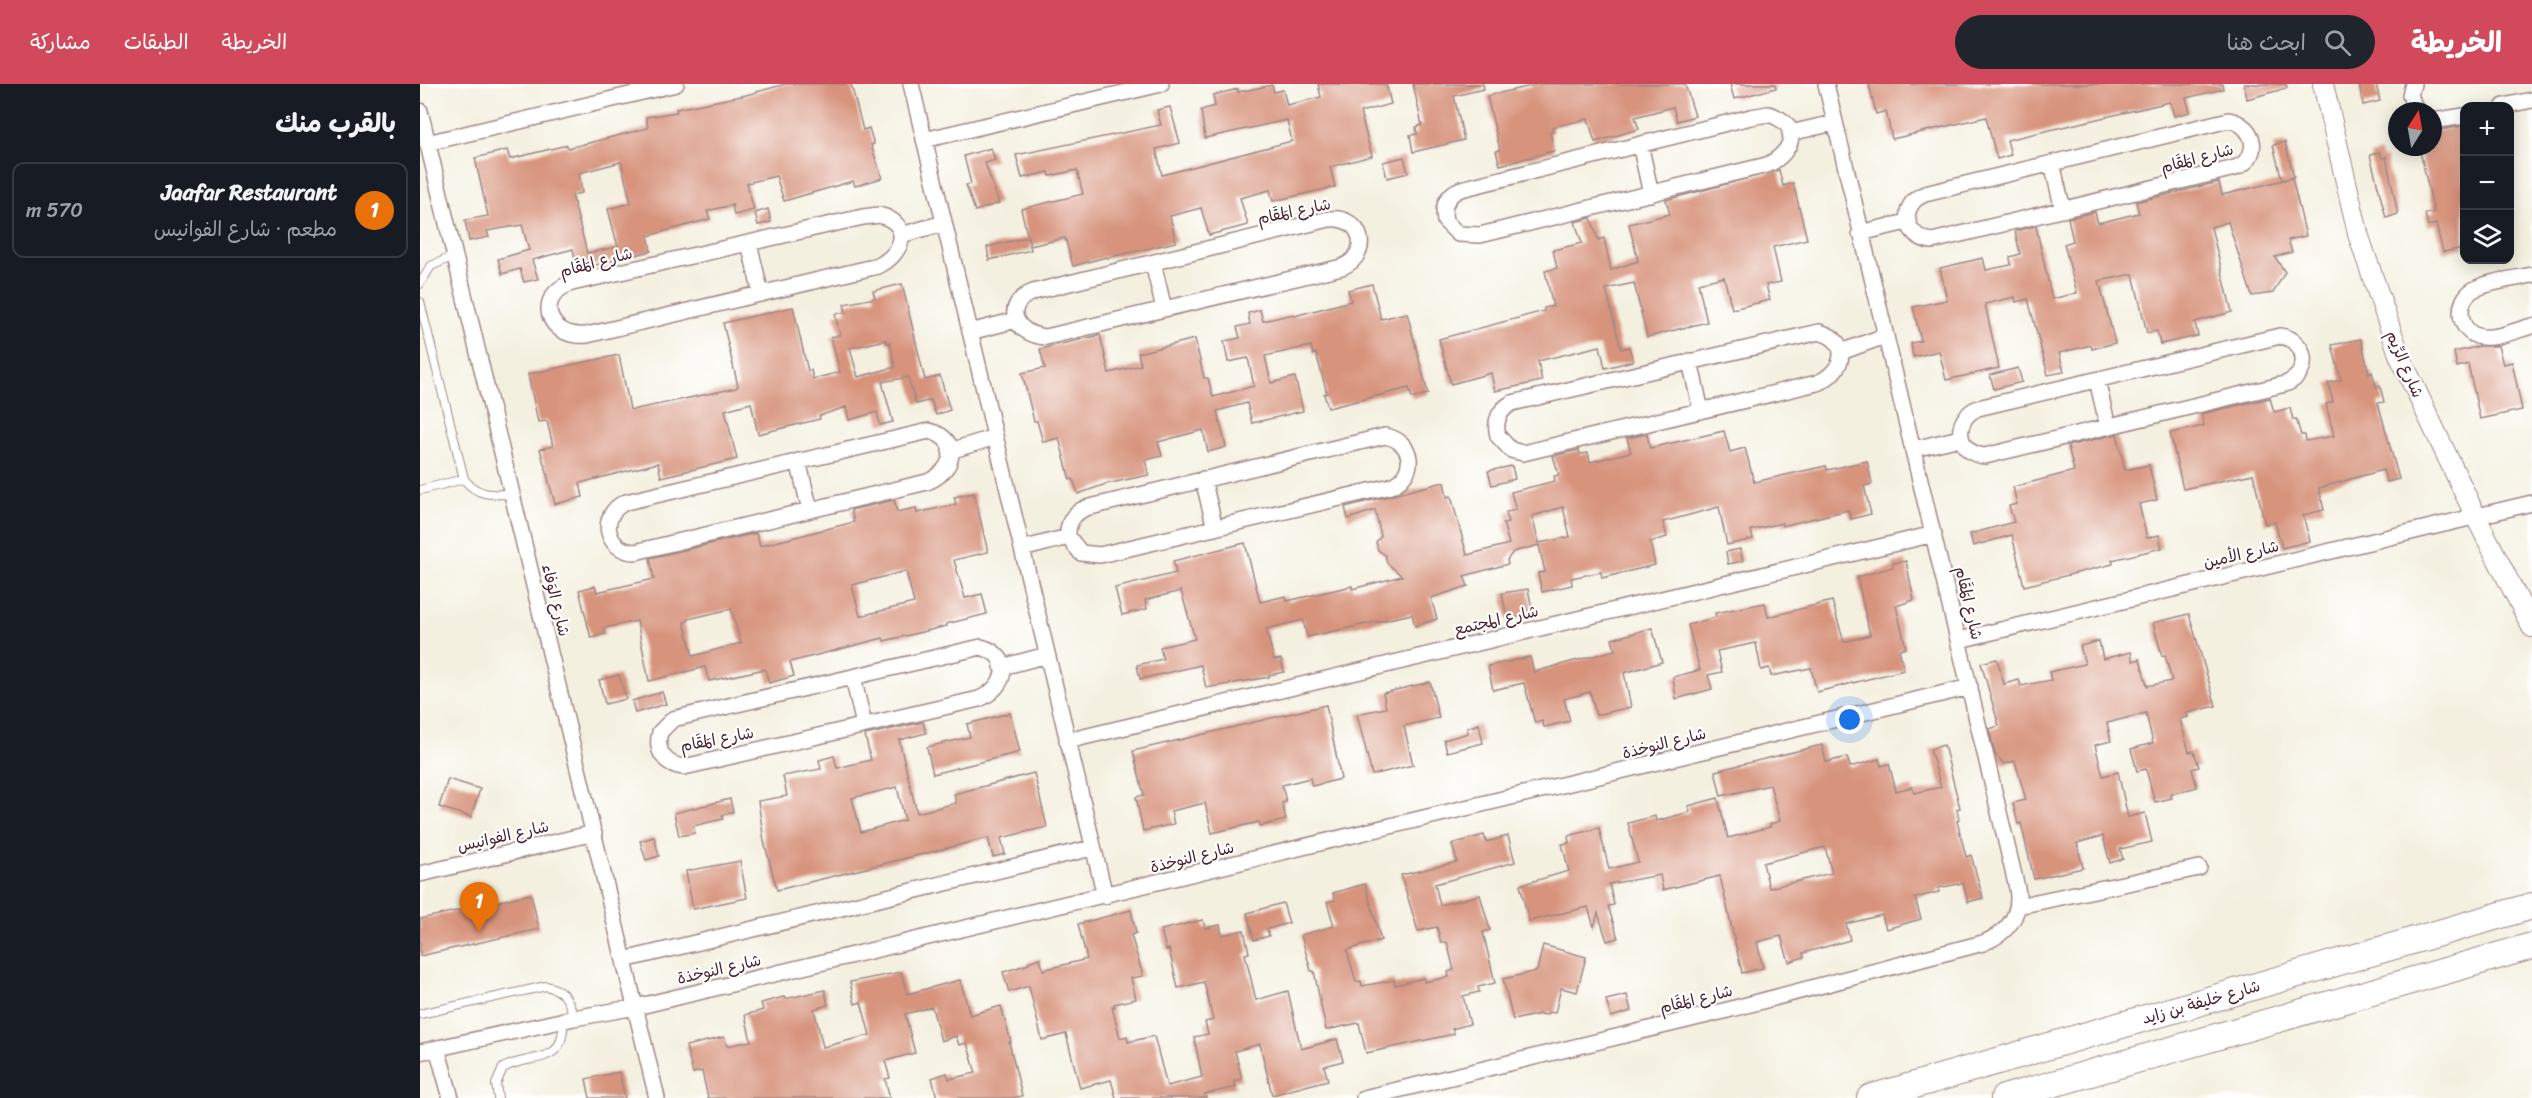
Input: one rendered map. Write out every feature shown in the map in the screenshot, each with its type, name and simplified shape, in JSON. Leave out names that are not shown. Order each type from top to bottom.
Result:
[{"type":"highway","points":[[2458,927],[2532,893]]},
{"type":"highway","name":"شارع خليفة بن زايد","points":[[1870,1098],[2532,906]]},
{"type":"highway","points":[[2004,1098],[2525,953]]},
{"type":"street","points":[[428,143],[676,84]]},
{"type":"street","points":[[911,84],[1105,896]]},
{"type":"street","points":[[924,140],[1161,84]]},
{"type":"street","name":"شارع المَقَام","points":[[1364,1098],[1720,1012],[1983,943],[2006,930],[2013,919],[2018,906],[2017,888],[1914,449],[1884,336],[1826,84]]},
{"type":"street","name":"شارع الرِّيم","points":[[2323,84],[2359,237],[2396,347],[2476,517],[2532,627]]},
{"type":"street","points":[[2412,102],[2410,95],[2413,84]]},
{"type":"street","points":[[2514,104],[2532,100]]},
{"type":"street","points":[[1768,114],[1782,120],[1790,134],[1788,150],[1783,156],[1767,165],[1471,237],[1453,231],[1444,214],[1449,196],[1461,189],[1640,144],[1768,114]]},
{"type":"street","points":[[2442,120],[2460,117]]},
{"type":"street","name":"شارع الوَفاء","points":[[421,118],[657,1098]]},
{"type":"street","name":"شارع المَقَام","points":[[2229,120],[2242,124],[2252,135],[2251,156],[2241,166],[2063,210],[1932,241],[1919,238],[1907,222],[1908,208],[1918,196],[2229,120]]},
{"type":"street","points":[[1790,134],[1834,123]]},
{"type":"street","points":[[1640,144],[1651,194]]},
{"type":"street","points":[[2052,163],[2063,210]]},
{"type":"street","name":"شارع المَقَام","points":[[879,215],[893,221],[901,235],[898,251],[893,258],[878,266],[586,335],[564,333],[553,323],[550,316],[549,309],[554,295],[565,286],[749,243],[879,215]]},
{"type":"street","name":"شارع المَقَام","points":[[1336,219],[1343,220],[1355,228],[1361,241],[1354,260],[1342,267],[1164,309],[1046,337],[1028,334],[1016,320],[1017,306],[1026,295],[1336,219]]},
{"type":"street","points":[[1860,233],[1907,222]]},
{"type":"street","points":[[901,235],[944,223]]},
{"type":"street","points":[[749,243],[761,294]]},
{"type":"street","points":[[1153,263],[1164,309]]},
{"type":"street","points":[[2532,275],[2474,290],[2463,301],[2461,315],[2465,327],[2477,336],[2493,336],[2532,326]]},
{"type":"street","points":[[970,332],[1016,320]]},
{"type":"street","points":[[1819,332],[1833,338],[1841,352],[1838,368],[1826,380],[1701,411],[1523,453],[1511,450],[1501,442],[1498,436],[1498,417],[1512,403],[1690,361],[1819,332]]},
{"type":"street","points":[[1841,352],[1884,336]]},
{"type":"street","points":[[2273,337],[2287,337],[2293,340],[2304,358],[2302,372],[2298,378],[2286,384],[2108,427],[1985,456],[1972,454],[1960,438],[1961,423],[1971,411],[2273,337]]},
{"type":"street","points":[[1690,361],[1701,411]]},
{"type":"street","points":[[2097,380],[2108,427]]},
{"type":"street","points":[[921,431],[936,433],[943,437],[950,451],[948,467],[936,478],[810,510],[635,552],[622,550],[609,535],[610,515],[626,502],[921,431]]},
{"type":"street","points":[[1385,436],[1392,437],[1404,445],[1410,458],[1408,472],[1391,486],[1215,528],[1100,555],[1081,553],[1068,537],[1070,522],[1079,511],[1385,436]]},
{"type":"street","points":[[950,451],[995,437]]},
{"type":"street","points":[[1914,449],[1960,438]]},
{"type":"street","points":[[798,461],[810,510]]},
{"type":"street","points":[[1203,479],[1215,528]]},
{"type":"street","name":"شارع الأمين","points":[[1959,640],[2532,503]]},
{"type":"street","name":"شارع المجتمع","points":[[1067,741],[1934,534]]},
{"type":"street","points":[[1022,549],[1068,537]]},
{"type":"street","name":"شارع المَقَام","points":[[981,647],[995,654],[1002,667],[1000,683],[988,695],[684,767],[667,760],[660,750],[660,732],[673,719],[973,648],[981,647]]},
{"type":"street","points":[[1002,667],[1047,655]]},
{"type":"street","points":[[853,676],[864,725]]},
{"type":"street","name":"شارع النوخذة","points":[[420,1052],[568,1019],[636,1007],[1970,687]]},
{"type":"street","name":"شارع الفوانيس","points":[[420,874],[594,833]]},
{"type":"street","name":"شارع النوخذة","points":[[624,960],[1092,848]]},
{"type":"street","points":[[2018,906],[2199,868]]},
{"type":"street","points":[[437,1048],[451,1098]]},
{"type":"lane","points":[[420,284],[431,266],[454,256]]},
{"type":"lane","points":[[420,302],[464,479],[479,493],[512,494]]},
{"type":"lane","points":[[420,490],[464,479]]},
{"type":"lane","points":[[420,1014],[546,986],[556,988],[565,994],[569,1000],[568,1019],[561,1040],[553,1052],[544,1058],[503,1068],[496,1084],[498,1098]]},
{"type":"building","points":[[785,84],[851,84],[863,130],[869,128],[874,144],[871,145],[882,178],[855,186],[853,181],[784,201],[776,176],[747,183],[754,210],[734,215],[732,205],[707,211],[710,219],[648,236],[651,251],[600,264],[577,269],[573,249],[532,260],[538,279],[524,282],[520,269],[502,274],[498,259],[529,250],[522,225],[487,231],[489,237],[469,241],[465,220],[488,216],[475,158],[507,150],[510,159],[567,145],[568,148],[648,128],[646,117]],"holes":[[[621,162],[631,203],[608,209],[618,247],[587,253],[572,195],[582,193],[579,173]]]},
{"type":"building","points":[[1318,84],[1386,84],[1391,104],[1360,112],[1372,156],[1330,167],[1335,187],[1273,201],[1270,190],[1240,198],[1248,225],[1209,235],[1201,208],[1170,216],[1176,242],[1073,266],[1065,238],[1030,246],[1021,209],[1083,194],[1077,170],[1050,176],[1049,172],[1022,178],[1016,155],[1161,125],[1157,110],[1170,107],[1180,143],[1156,149],[1162,175],[1292,141],[1287,120],[1205,138],[1201,110],[1215,106],[1213,95],[1272,85],[1274,92],[1283,90],[1287,105],[1321,97]]},
{"type":"building","points":[[1413,84],[1483,84],[1484,89],[1454,96],[1464,140],[1413,152],[1410,135],[1417,134],[1416,127],[1422,125]]},
{"type":"building","points":[[1540,84],[1685,84],[1695,116],[1677,121],[1673,107],[1635,117],[1639,129],[1595,142],[1588,119],[1552,127],[1553,132],[1550,132],[1554,151],[1500,165],[1496,151],[1500,150],[1487,96]]},
{"type":"building","points":[[1730,84],[1775,84],[1776,88],[1734,99]]},
{"type":"building","points":[[1869,84],[2222,84],[2223,89],[2186,98],[2190,112],[2174,116],[2170,102],[2007,140],[2011,155],[1997,159],[1986,117],[1892,139],[1886,111],[1876,114]]},
{"type":"building","points":[[2244,84],[2286,84],[2287,88],[2247,99]]},
{"type":"building","points":[[2359,84],[2376,84],[2380,101],[2363,105]]},
{"type":"building","points":[[2460,127],[2460,249],[2443,252],[2436,224],[2428,226],[2425,214],[2434,212],[2421,156],[2442,156],[2442,130]]},
{"type":"building","points":[[2285,142],[2294,177],[2282,180],[2273,145]]},
{"type":"building","points":[[991,148],[995,160],[985,163],[999,203],[975,211],[966,185],[971,184],[964,156]]},
{"type":"building","points":[[2380,152],[2382,158],[2386,157],[2398,214],[2386,218],[2370,155]]},
{"type":"building","points":[[1404,157],[1408,173],[1387,178],[1383,162]]},
{"type":"building","points":[[1779,170],[1783,186],[1793,183],[1807,239],[1773,247],[1781,282],[1766,285],[1770,300],[1732,309],[1724,277],[1698,283],[1707,322],[1647,337],[1634,283],[1606,289],[1621,349],[1629,347],[1633,361],[1605,368],[1600,346],[1538,361],[1542,381],[1495,391],[1491,373],[1451,384],[1439,339],[1544,311],[1544,308],[1553,306],[1545,271],[1557,268],[1553,250],[1582,243],[1575,222],[1591,218],[1598,240],[1604,238],[1611,270],[1638,261],[1629,224],[1670,214],[1666,200]]},
{"type":"building","points":[[2292,178],[2306,236],[2288,240],[2292,252],[2275,257],[2285,272],[2273,293],[2252,296],[2228,222],[2211,227],[2232,312],[2195,322],[2198,336],[2160,344],[2157,331],[2147,333],[2133,274],[2099,281],[2115,343],[2092,349],[2091,345],[2059,353],[2064,372],[2048,375],[2028,299],[2016,302],[2015,297],[1985,304],[1999,368],[1946,380],[1939,351],[1913,357],[1911,343],[1921,341],[1913,307],[1947,300],[1940,268],[1983,258],[1986,270],[2011,265],[2010,257],[2020,254],[2015,231],[2036,226],[2052,299],[2077,293],[2064,244],[2073,241],[2068,218],[2095,212],[2098,223],[2139,213],[2136,202],[2219,182],[2222,195]]},
{"type":"building","points":[[768,209],[771,222],[758,225],[755,213]]},
{"type":"building","points":[[1028,237],[1031,250],[989,260],[987,247]]},
{"type":"building","points":[[902,284],[925,380],[940,376],[950,410],[936,415],[931,400],[916,404],[908,377],[882,382],[893,422],[880,425],[877,412],[849,420],[846,407],[819,416],[820,419],[758,434],[751,403],[725,410],[737,459],[661,477],[658,463],[580,483],[583,497],[555,504],[540,449],[553,446],[547,421],[538,422],[528,374],[619,355],[632,410],[736,388],[738,386],[723,323],[793,307],[808,371],[811,370],[813,379],[840,372],[831,337],[840,335],[835,314],[846,312],[844,304],[875,298],[873,291]],"holes":[[[886,340],[890,343],[895,367],[858,377],[850,348]]]},
{"type":"building","points":[[1372,284],[1381,319],[1407,313],[1428,394],[1412,398],[1409,388],[1328,408],[1324,394],[1327,393],[1316,353],[1313,354],[1311,346],[1265,356],[1271,383],[1295,377],[1303,411],[1252,423],[1247,403],[1217,411],[1226,447],[1208,452],[1203,430],[1158,442],[1162,456],[1145,460],[1149,475],[1106,484],[1078,494],[1073,479],[1070,480],[1059,438],[1043,442],[1037,421],[1034,421],[1022,373],[1045,368],[1040,349],[1100,335],[1109,373],[1141,365],[1138,353],[1195,339],[1204,378],[1208,378],[1213,397],[1254,386],[1248,358],[1228,362],[1224,341],[1240,338],[1237,327],[1250,324],[1248,313],[1260,310],[1263,321],[1293,314],[1294,316],[1351,301],[1348,290]]},
{"type":"building","points":[[2361,339],[2369,373],[2372,372],[2376,387],[2380,386],[2384,402],[2378,403],[2399,479],[2387,482],[2383,470],[2319,488],[2324,510],[2303,515],[2310,541],[2282,548],[2275,522],[2265,524],[2253,474],[2183,489],[2170,433],[2204,426],[2201,414],[2270,398],[2274,412],[2290,408],[2293,420],[2296,419],[2301,435],[2305,435],[2306,441],[2334,436],[2326,404],[2333,402],[2328,383],[2341,380],[2332,345]]},
{"type":"building","points":[[2480,346],[2498,346],[2503,364],[2512,362],[2522,410],[2480,419],[2468,364],[2457,367],[2454,352]]},
{"type":"building","points":[[2018,368],[2022,382],[1994,389],[1990,375]]},
{"type":"building","points":[[1724,431],[1730,452],[1745,448],[1754,482],[1826,466],[1827,470],[1867,461],[1872,484],[1864,486],[1871,514],[1851,519],[1848,510],[1782,526],[1782,523],[1751,530],[1753,539],[1727,545],[1719,507],[1663,522],[1667,537],[1650,542],[1655,565],[1602,578],[1601,572],[1571,578],[1572,585],[1542,592],[1538,573],[1545,572],[1539,545],[1513,552],[1507,560],[1508,564],[1464,576],[1468,586],[1431,598],[1437,619],[1415,626],[1412,614],[1307,637],[1303,620],[1266,629],[1274,660],[1281,659],[1284,672],[1269,675],[1269,677],[1206,688],[1201,665],[1140,679],[1137,665],[1163,659],[1160,647],[1195,639],[1181,591],[1145,600],[1147,609],[1122,615],[1115,588],[1176,573],[1173,561],[1245,543],[1260,602],[1286,596],[1287,601],[1352,586],[1352,589],[1402,576],[1387,563],[1385,555],[1378,550],[1376,542],[1381,536],[1375,510],[1348,519],[1345,507],[1444,482],[1447,497],[1451,496],[1467,555],[1509,544],[1503,523],[1508,522],[1506,512],[1516,510],[1511,492],[1555,481],[1554,476],[1559,475],[1553,456],[1579,450],[1580,454],[1588,453],[1590,462],[1631,452],[1627,438],[1647,434],[1650,448]],"holes":[[[1563,507],[1570,537],[1539,543],[1532,516]]]},
{"type":"building","points":[[2117,434],[2125,470],[2149,465],[2157,500],[2139,504],[2147,538],[2159,535],[2162,548],[2112,560],[2113,564],[2024,586],[2012,535],[1973,546],[1970,534],[2014,522],[2009,506],[2017,504],[2013,487],[2074,471],[2068,446]]},
{"type":"building","points":[[1512,466],[1515,479],[1492,485],[1488,471]]},
{"type":"building","points":[[974,493],[988,552],[954,560],[965,598],[982,594],[987,614],[946,624],[947,626],[884,641],[883,638],[790,662],[794,676],[769,683],[765,669],[709,681],[705,667],[649,681],[637,621],[604,628],[605,634],[591,638],[579,590],[595,586],[597,592],[654,579],[650,558],[756,533],[760,546],[854,522],[851,510],[894,500],[897,512],[916,508],[917,513],[956,504],[954,497]],"holes":[[[906,571],[914,603],[860,616],[852,585]],[[731,609],[741,643],[693,656],[684,622],[688,619]]]},
{"type":"building","points":[[1740,549],[1743,561],[1728,564],[1726,552]]},
{"type":"building","points":[[1906,561],[1914,600],[1896,606],[1906,648],[1899,650],[1904,670],[1817,692],[1811,668],[1771,676],[1769,668],[1761,670],[1756,643],[1717,651],[1722,672],[1708,675],[1712,689],[1676,699],[1673,677],[1700,670],[1688,625],[1716,617],[1715,613],[1765,603],[1768,617],[1832,601],[1844,642],[1870,635],[1857,577],[1893,567],[1893,563]]},
{"type":"building","points":[[1528,589],[1533,614],[1507,619],[1502,593]]},
{"type":"building","points":[[2189,614],[2216,706],[2187,713],[2188,717],[2180,719],[2189,752],[2194,751],[2199,767],[2192,769],[2197,787],[2171,794],[2172,798],[2155,802],[2146,769],[2137,771],[2131,749],[2153,743],[2146,713],[2107,723],[2111,741],[2095,745],[2103,776],[2118,772],[2128,817],[2145,813],[2152,842],[2120,849],[2123,859],[2110,863],[2103,836],[2077,843],[2083,868],[2034,879],[2021,823],[2018,824],[2013,803],[2026,800],[2015,761],[2004,764],[1995,754],[1989,729],[1999,726],[1981,663],[1997,659],[2004,684],[2019,680],[2021,686],[2051,680],[2049,672],[2085,664],[2080,646],[2099,641],[2103,659],[2131,652],[2133,661],[2140,659],[2147,686],[2172,681],[2153,623]]},
{"type":"building","points":[[1652,628],[1662,662],[1624,673],[1631,707],[1596,715],[1590,692],[1564,699],[1570,721],[1544,727],[1542,721],[1535,723],[1524,683],[1493,690],[1488,666],[1530,657],[1534,672],[1615,650],[1612,639]]},
{"type":"building","points":[[619,675],[626,699],[605,704],[599,680]]},
{"type":"building","points":[[1430,682],[1439,718],[1404,726],[1413,765],[1372,775],[1357,714],[1386,708],[1383,693]]},
{"type":"building","points":[[662,692],[666,704],[635,713],[632,701]]},
{"type":"building","points":[[1326,705],[1341,779],[1312,786],[1310,778],[1282,785],[1286,802],[1282,803],[1286,820],[1260,826],[1259,822],[1212,833],[1205,803],[1171,811],[1174,824],[1143,831],[1136,797],[1144,795],[1133,751]]},
{"type":"building","points":[[1010,713],[1020,752],[933,774],[927,747],[970,737],[967,724]]},
{"type":"building","points":[[923,722],[926,733],[899,740],[917,813],[956,803],[954,794],[1034,773],[1047,827],[1001,838],[1005,854],[993,857],[988,838],[777,890],[764,841],[758,801],[787,796],[783,776],[821,769],[819,760],[834,756],[837,768],[871,760],[865,735]],"holes":[[[897,787],[905,820],[861,832],[852,798]]]},
{"type":"building","points":[[1479,724],[1483,743],[1447,752],[1444,740],[1468,733],[1467,728]]},
{"type":"building","points":[[1822,745],[1826,762],[1847,757],[1850,767],[1879,759],[1881,766],[1889,764],[1896,791],[1912,787],[1914,793],[1941,787],[1930,749],[1944,745],[1960,808],[1957,809],[1959,820],[1957,821],[1966,857],[1971,855],[1983,898],[1968,902],[1963,883],[1938,888],[1939,892],[1915,898],[1921,919],[1886,929],[1882,915],[1846,924],[1850,940],[1803,953],[1804,957],[1789,962],[1781,936],[1757,942],[1763,968],[1742,973],[1720,876],[1663,890],[1660,875],[1609,884],[1614,905],[1608,906],[1618,938],[1607,941],[1598,913],[1594,927],[1588,907],[1529,921],[1520,885],[1569,871],[1562,844],[1569,843],[1568,836],[1599,828],[1609,869],[1638,862],[1628,823],[1655,816],[1656,821],[1690,812],[1688,806],[1718,798],[1728,838],[1770,827],[1770,824],[1780,821],[1770,785],[1721,796],[1715,771]],"holes":[[[1825,847],[1832,873],[1769,888],[1763,863]]]},
{"type":"building","points":[[448,779],[480,789],[471,817],[439,807]]},
{"type":"building","points":[[730,799],[733,812],[722,815],[723,819],[693,826],[695,833],[679,836],[674,813]]},
{"type":"building","points":[[1484,835],[1486,842],[1508,836],[1515,862],[1435,884],[1440,905],[1480,895],[1490,930],[1483,932],[1495,983],[1478,987],[1479,992],[1463,996],[1470,1024],[1452,1029],[1454,1034],[1366,1053],[1359,1023],[1326,1030],[1314,971],[1311,971],[1301,935],[1334,926],[1327,902],[1335,900],[1333,893],[1365,884],[1381,940],[1347,950],[1356,982],[1361,981],[1362,986],[1394,980],[1395,985],[1424,978],[1424,982],[1449,977],[1448,972],[1454,970],[1447,942],[1441,943],[1437,927],[1418,931],[1401,875],[1457,862],[1452,844]]},
{"type":"building","points":[[654,837],[659,856],[646,860],[640,841]]},
{"type":"building","points":[[740,861],[747,898],[693,909],[686,871]]},
{"type":"building","points":[[531,894],[539,929],[420,956],[420,919]]},
{"type":"building","points":[[1283,903],[1289,923],[1267,929],[1269,936],[1254,940],[1247,913]]},
{"type":"building","points":[[1131,910],[1136,933],[1131,935],[1143,976],[1131,978],[1136,999],[1114,1004],[1115,1007],[1112,1007],[1120,1038],[1127,1036],[1128,1042],[1154,1036],[1167,1086],[1202,1077],[1194,1037],[1208,1034],[1205,1022],[1213,1020],[1204,982],[1178,988],[1169,949],[1166,950],[1161,930],[1203,920],[1205,928],[1220,925],[1222,935],[1244,930],[1249,953],[1245,954],[1256,1000],[1288,991],[1301,1049],[1337,1039],[1343,1061],[1324,1066],[1328,1080],[1272,1095],[1260,1044],[1235,1051],[1242,1079],[1234,1081],[1236,1087],[1205,1094],[1206,1098],[1116,1098],[1111,1080],[1080,1088],[1066,1034],[1042,1040],[1029,986],[1009,992],[1003,972],[1040,958],[1043,970],[1087,959],[1078,924]]},
{"type":"building","points":[[1543,945],[1586,957],[1577,992],[1561,988],[1555,1013],[1548,1012],[1547,1015],[1540,1014],[1513,1020],[1503,979],[1537,971]]},
{"type":"building","points":[[901,972],[907,994],[960,980],[970,1015],[1001,1006],[1022,1096],[937,1098],[932,1078],[947,1073],[949,1079],[976,1073],[967,1043],[959,1045],[956,1036],[941,1041],[932,1007],[905,1014],[915,1053],[885,1061],[890,1078],[885,1079],[890,1098],[708,1098],[702,1071],[693,1073],[686,1046],[724,1037],[727,1046],[751,1041],[745,1015],[763,1010],[761,1003],[784,997],[785,999],[825,990],[828,1005],[814,1009],[823,1047],[870,1035],[861,1002],[855,1004],[850,982]]},
{"type":"building","points":[[1627,995],[1631,1011],[1611,1017],[1606,1000]]},
{"type":"building","points":[[619,1072],[625,1098],[590,1098],[586,1079]]},
{"type":"place","name":"Jaafar Restaurant","points":[[479,932]]}]
